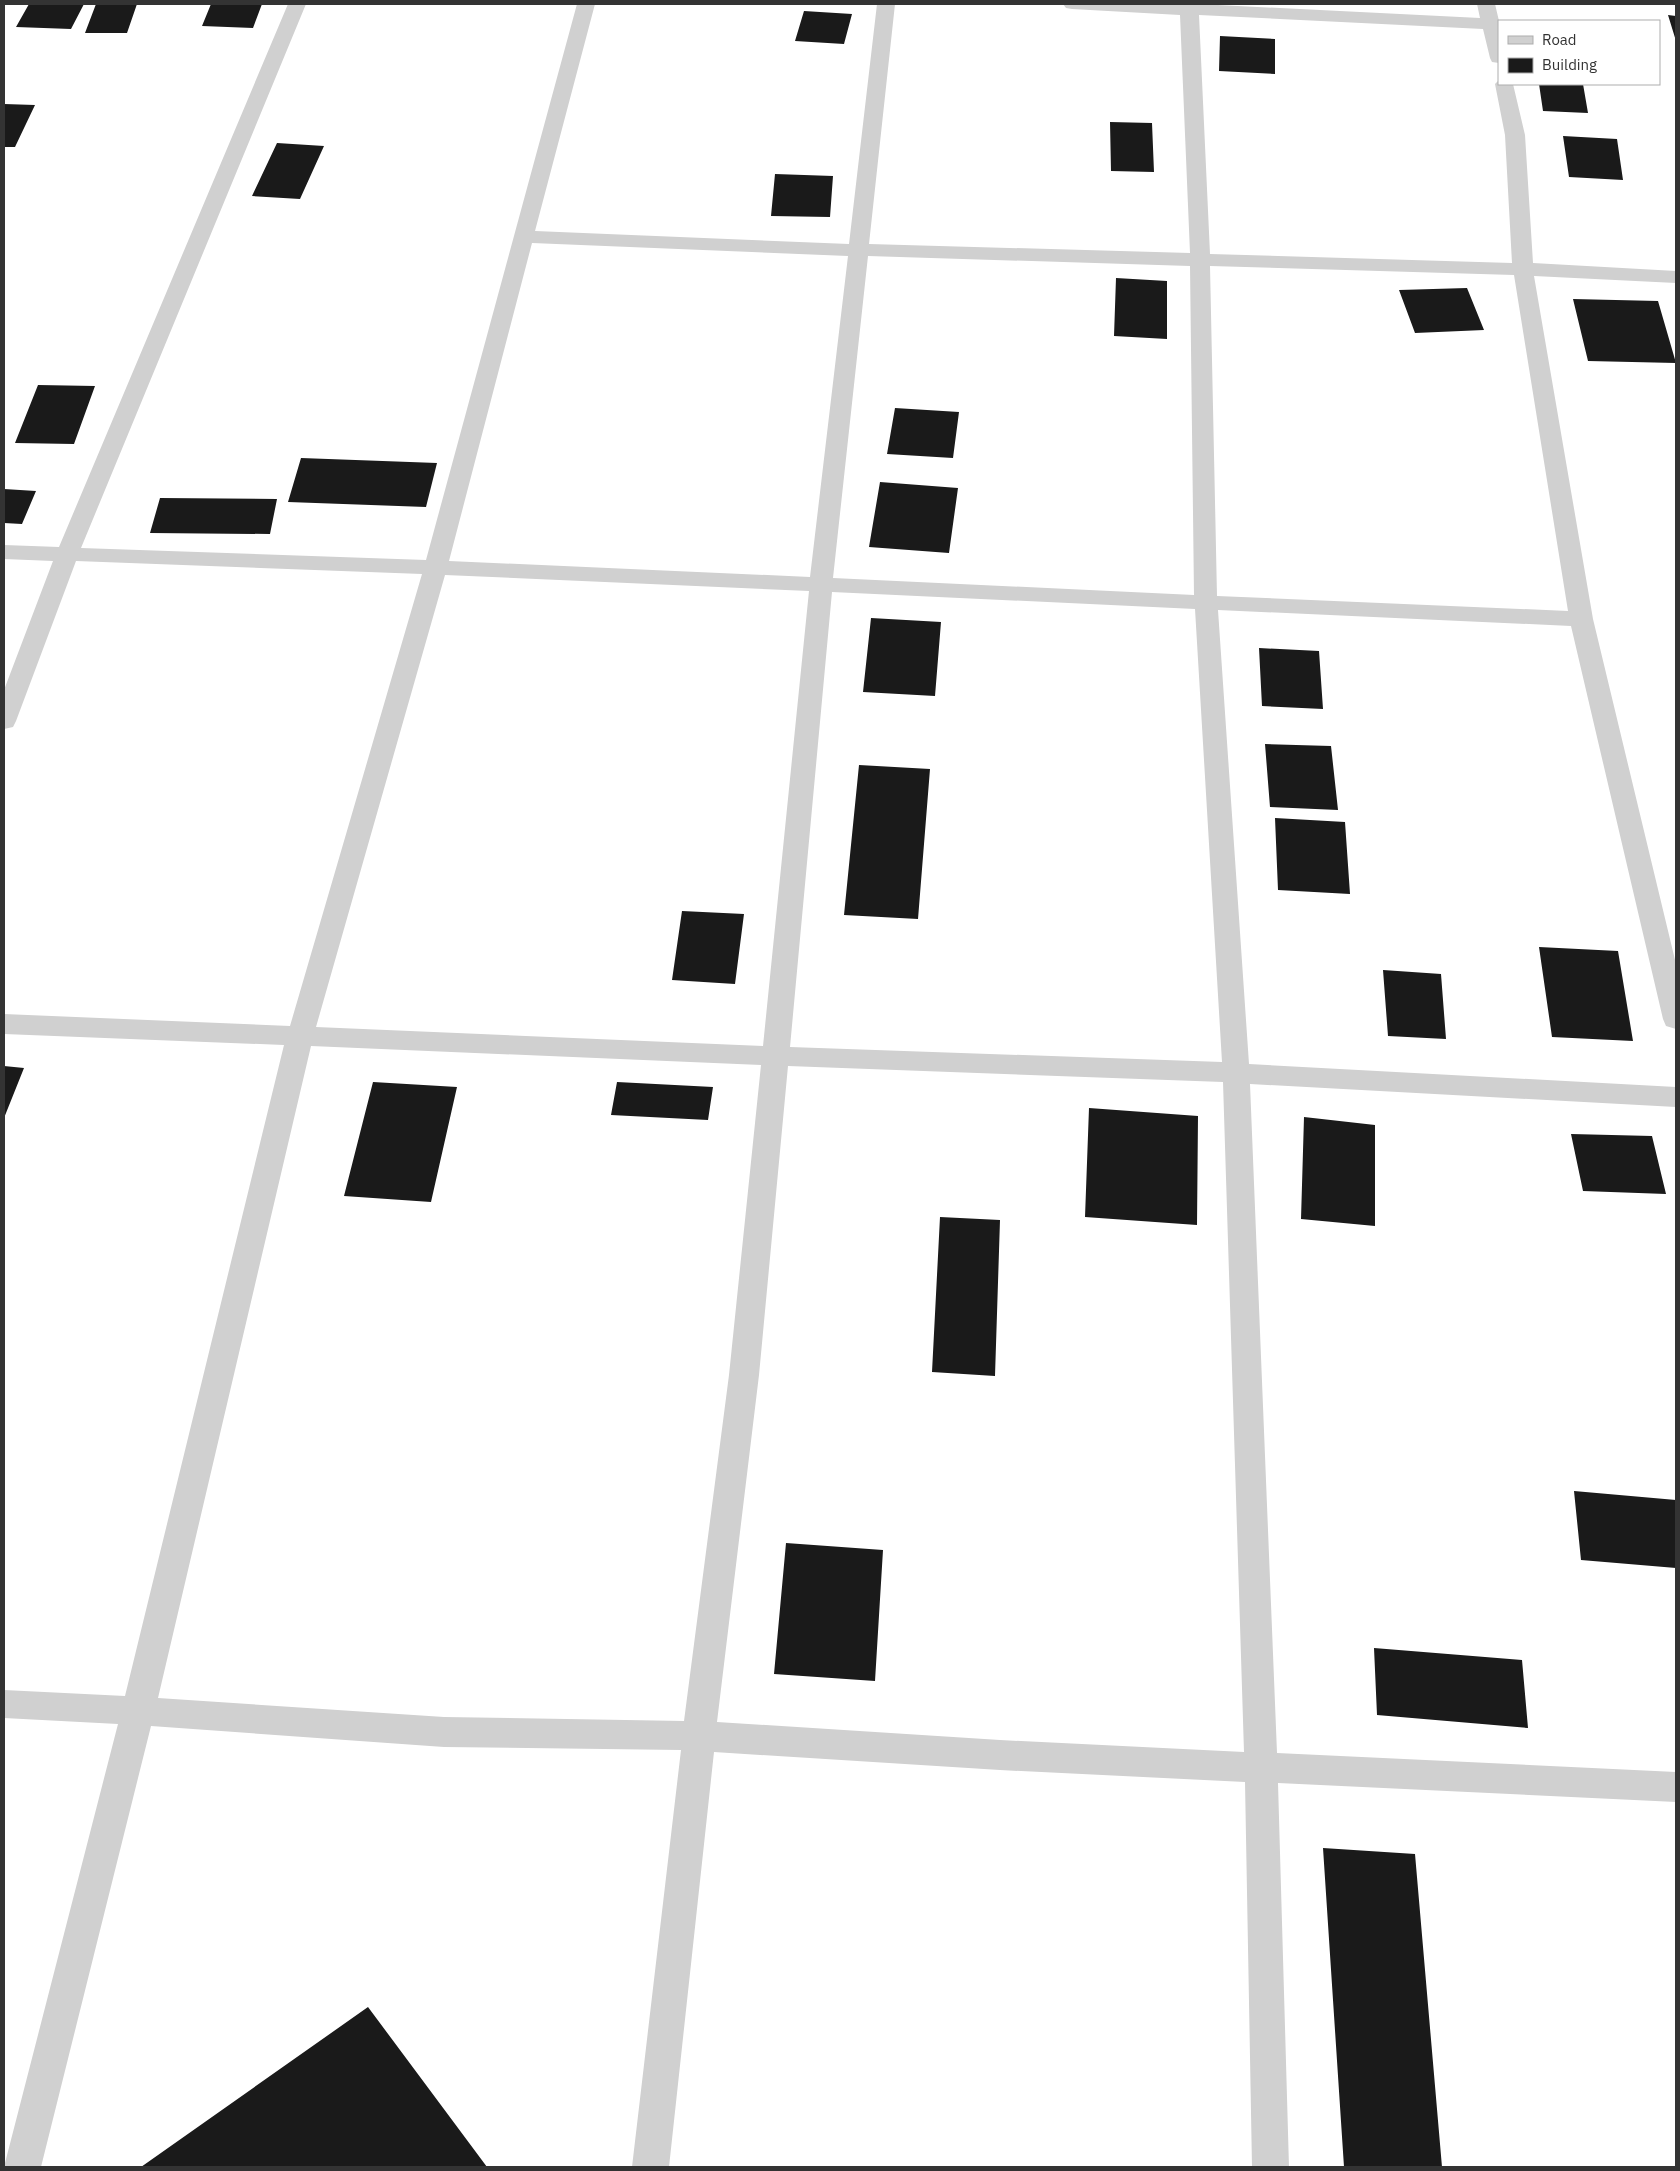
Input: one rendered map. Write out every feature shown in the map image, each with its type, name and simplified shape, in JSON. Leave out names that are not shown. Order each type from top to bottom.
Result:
[{"type":"street","points":[[4,721],[67,554],[297,4]]},
{"type":"street","points":[[22,2167],[138,1711],[300,1037],[436,567],[586,4]]},
{"type":"street","points":[[650,2167],[698,1736],[744,1375],[821,586],[886,4]]},
{"type":"street","points":[[1072,4],[1189,7],[1492,24]]},
{"type":"street","points":[[1486,4],[1498,53]]},
{"type":"street","points":[[1189,7],[1200,259],[1206,604],[1236,1073],[1262,1767],[1271,2167]]},
{"type":"street","points":[[1504,85],[1515,135],[1523,269],[1581,619],[1676,1019]]},
{"type":"street","points":[[524,237],[859,250],[1523,269],[1676,277]]},
{"type":"street","points":[[4,552],[436,567],[1206,604],[1581,619]]},
{"type":"street","points":[[4,1024],[1236,1073],[1676,1097]]},
{"type":"street","points":[[4,1704],[138,1711],[444,1732],[698,1736],[1000,1754],[1676,1787]]},
{"type":"building","points":[[29,4],[84,4],[71,29],[16,27]]},
{"type":"building","points":[[96,4],[137,4],[127,33],[85,33]]},
{"type":"building","points":[[211,4],[262,4],[253,28],[202,26]]},
{"type":"building","points":[[804,11],[852,14],[844,44],[795,41]]},
{"type":"building","points":[[1668,15],[1676,16],[1676,41]]},
{"type":"building","points":[[1220,36],[1275,39],[1275,74],[1219,71]]},
{"type":"building","points":[[1539,85],[1583,85],[1588,113],[1543,111]]},
{"type":"building","points":[[4,104],[35,105],[15,147],[4,147]]},
{"type":"building","points":[[1110,122],[1152,123],[1154,172],[1111,171]]},
{"type":"building","points":[[1563,136],[1617,139],[1623,180],[1569,177]]},
{"type":"building","points":[[277,143],[324,146],[300,199],[252,196]]},
{"type":"building","points":[[775,174],[833,176],[830,217],[771,216]]},
{"type":"building","points":[[1116,278],[1167,281],[1167,339],[1114,336]]},
{"type":"building","points":[[1467,288],[1484,330],[1415,333],[1399,290]]},
{"type":"building","points":[[1573,299],[1658,301],[1676,363],[1588,361]]},
{"type":"building","points":[[38,385],[95,386],[74,444],[15,443]]},
{"type":"building","points":[[895,408],[959,412],[953,458],[887,454]]},
{"type":"building","points":[[301,458],[437,463],[426,507],[288,502]]},
{"type":"building","points":[[880,482],[958,488],[949,553],[869,547]]},
{"type":"building","points":[[4,489],[36,491],[22,524],[4,523]]},
{"type":"building","points":[[160,498],[277,499],[270,534],[150,533]]},
{"type":"building","points":[[871,618],[941,622],[935,696],[863,692]]},
{"type":"building","points":[[1259,648],[1319,651],[1323,709],[1262,706]]},
{"type":"building","points":[[1265,744],[1331,746],[1338,810],[1270,807]]},
{"type":"building","points":[[859,765],[930,769],[918,919],[844,915]]},
{"type":"building","points":[[1275,818],[1345,822],[1350,894],[1278,890]]},
{"type":"building","points":[[682,911],[744,914],[735,984],[672,980]]},
{"type":"building","points":[[1539,947],[1618,951],[1633,1041],[1552,1037]]},
{"type":"building","points":[[1383,970],[1441,974],[1446,1039],[1388,1036]]},
{"type":"building","points":[[4,1066],[24,1068],[4,1118]]},
{"type":"building","points":[[373,1082],[457,1087],[431,1202],[344,1196]]},
{"type":"building","points":[[617,1082],[713,1087],[708,1120],[611,1115]]},
{"type":"building","points":[[1089,1108],[1198,1116],[1197,1225],[1085,1217]]},
{"type":"building","points":[[1304,1117],[1375,1125],[1375,1226],[1301,1219]]},
{"type":"building","points":[[1571,1134],[1652,1136],[1666,1194],[1583,1191]]},
{"type":"building","points":[[940,1217],[1000,1220],[995,1376],[932,1372]]},
{"type":"building","points":[[1574,1491],[1676,1500],[1676,1568],[1581,1560]]},
{"type":"building","points":[[786,1543],[883,1550],[875,1681],[774,1674]]},
{"type":"building","points":[[1374,1648],[1522,1660],[1528,1728],[1377,1715]]},
{"type":"building","points":[[1323,1848],[1415,1854],[1442,2167],[1344,2167]]},
{"type":"building","points":[[368,2007],[487,2167],[141,2167]]}]
